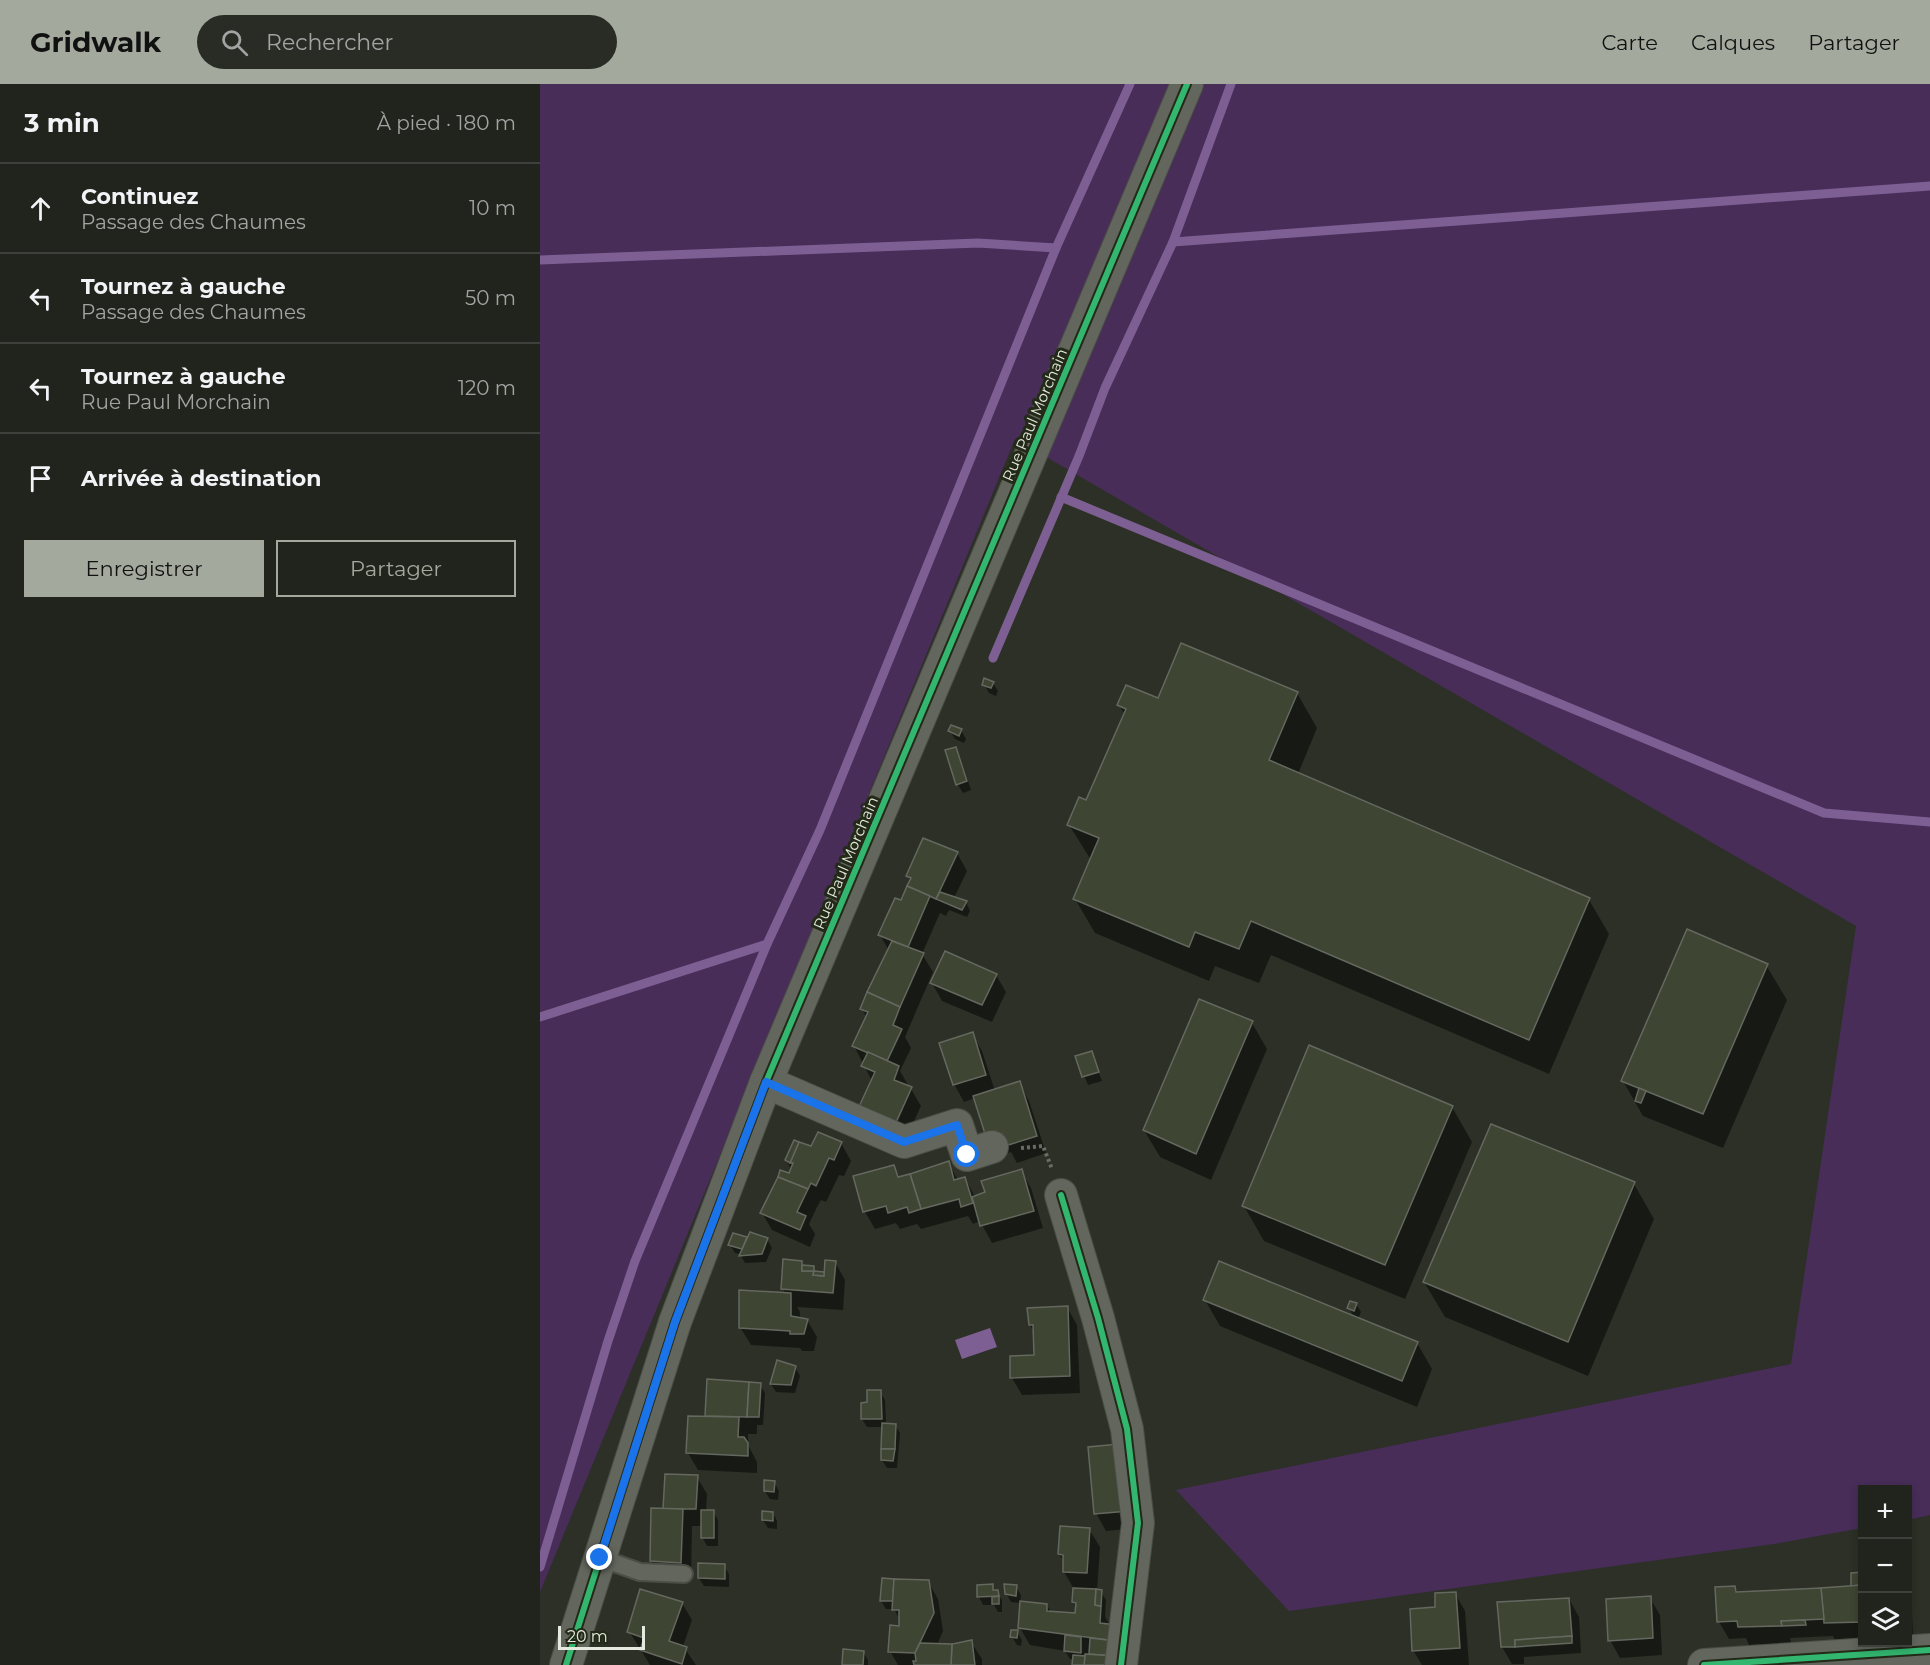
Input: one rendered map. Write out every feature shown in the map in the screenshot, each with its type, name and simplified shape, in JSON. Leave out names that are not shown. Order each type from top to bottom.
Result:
[{"type":"street","name":"Rue Paul Morchain","points":[[566,1665],[675,1322],[766,1082],[1187,84]]},
{"type":"street","points":[[766,1082],[904,1142],[957,1125],[967,1155],[992,1147]]},
{"type":"street","points":[[1061,1195],[1098,1318],[1127,1429],[1138,1522],[1121,1665]]},
{"type":"street","points":[[1704,1665],[1828,1661],[1930,1650]]},
{"type":"lane","points":[[600,1558],[640,1572],[684,1574]]},
{"type":"path","points":[[992,1147],[1006,1149],[1043,1146],[1061,1195]]},
{"type":"shaded area","points":[[540,84],[1930,84],[1930,1515],[1912,1519],[1912,1485],[1858,1485],[1858,1529],[1774,1544],[1289,1611],[1176,1490],[1791,1364],[1856,926],[1015,439],[540,1592]]},
{"type":"shaded area","points":[[990,1328],[997,1347],[962,1359],[955,1340]]},
{"type":"building","points":[[1181,643],[1298,692],[1269,760],[1590,898],[1529,1040],[1251,921],[1239,949],[1195,932],[1189,947],[1073,899],[1099,838],[1067,825],[1079,797],[1086,800],[1126,709],[1117,705],[1126,685],[1158,698]]},
{"type":"building","points":[[984,678],[994,682],[991,688],[982,685]]},
{"type":"building","points":[[951,725],[962,729],[959,736],[948,731]]},
{"type":"building","points":[[956,747],[967,781],[956,785],[945,750]]},
{"type":"building","points":[[923,838],[958,852],[936,899],[907,886],[911,878],[906,876]]},
{"type":"building","points":[[907,886],[930,896],[908,947],[878,935],[895,898],[901,900]]},
{"type":"building","points":[[940,892],[967,901],[962,910],[936,899]]},
{"type":"building","points":[[1687,929],[1768,964],[1703,1114],[1621,1081]]},
{"type":"building","points":[[892,941],[924,953],[900,1007],[867,992]]},
{"type":"building","points":[[945,951],[997,974],[982,1005],[930,983]]},
{"type":"building","points":[[867,992],[900,1007],[893,1025],[902,1029],[887,1061],[852,1046],[868,1012],[860,1009]]},
{"type":"building","points":[[1199,999],[1253,1021],[1196,1154],[1143,1130]]},
{"type":"building","points":[[973,1032],[986,1075],[953,1085],[939,1043]]},
{"type":"building","points":[[1309,1045],[1453,1106],[1385,1265],[1242,1206]]},
{"type":"building","points":[[1092,1051],[1099,1072],[1082,1077],[1075,1056]]},
{"type":"building","points":[[868,1052],[899,1066],[894,1080],[912,1087],[894,1127],[857,1111],[875,1072],[861,1066]]},
{"type":"building","points":[[1020,1081],[1037,1136],[1005,1146],[1002,1134],[987,1140],[973,1096]]},
{"type":"building","points":[[1639,1088],[1646,1091],[1641,1103],[1635,1101]]},
{"type":"building","points":[[1491,1124],[1635,1182],[1568,1342],[1423,1282]]},
{"type":"building","points":[[818,1132],[842,1142],[834,1160],[829,1158],[816,1186],[811,1183],[808,1189],[778,1177],[780,1170],[789,1173],[793,1163],[790,1163],[799,1142],[811,1146]]},
{"type":"building","points":[[794,1140],[799,1142],[790,1163],[785,1160]]},
{"type":"building","points":[[949,1161],[954,1180],[965,1177],[973,1203],[961,1207],[959,1199],[921,1209],[910,1174]]},
{"type":"building","points":[[894,1165],[898,1177],[910,1174],[921,1209],[909,1213],[907,1207],[888,1213],[886,1206],[863,1212],[853,1176]]},
{"type":"building","points":[[1022,1169],[1034,1211],[980,1226],[972,1197],[985,1192],[981,1181]]},
{"type":"building","points":[[778,1177],[808,1189],[797,1212],[806,1216],[800,1230],[760,1213]]},
{"type":"building","points":[[750,1232],[768,1238],[762,1254],[739,1256]]},
{"type":"building","points":[[733,1233],[747,1237],[742,1249],[728,1245]]},
{"type":"building","points":[[783,1259],[802,1261],[802,1271],[814,1271],[813,1275],[824,1276],[825,1260],[836,1261],[833,1293],[781,1289]]},
{"type":"building","points":[[1219,1261],[1418,1342],[1402,1381],[1203,1300]]},
{"type":"building","points":[[802,1265],[814,1266],[814,1271],[802,1271]]},
{"type":"building","points":[[814,1271],[824,1272],[824,1276],[813,1275]]},
{"type":"building","points":[[739,1290],[791,1293],[791,1316],[808,1319],[804,1334],[739,1328]]},
{"type":"building","points":[[1350,1301],[1357,1303],[1354,1311],[1347,1308]]},
{"type":"building","points":[[1068,1306],[1070,1376],[1010,1378],[1010,1356],[1034,1355],[1033,1325],[1029,1325],[1027,1308]]},
{"type":"building","points":[[777,1360],[796,1366],[791,1385],[770,1384]]},
{"type":"building","points":[[707,1379],[749,1382],[747,1417],[705,1416]]},
{"type":"building","points":[[749,1382],[761,1383],[759,1417],[747,1417]]},
{"type":"building","points":[[867,1390],[881,1390],[882,1419],[861,1419],[861,1403],[867,1402]]},
{"type":"building","points":[[688,1416],[739,1417],[738,1437],[744,1437],[748,1443],[748,1456],[686,1453]]},
{"type":"building","points":[[882,1423],[896,1424],[895,1449],[881,1449]]},
{"type":"building","points":[[1119,1444],[1129,1511],[1094,1514],[1088,1447]]},
{"type":"building","points":[[881,1449],[895,1449],[893,1461],[881,1460]]},
{"type":"building","points":[[665,1474],[698,1475],[696,1509],[663,1509]]},
{"type":"building","points":[[764,1480],[775,1481],[774,1492],[764,1491]]},
{"type":"building","points":[[651,1508],[683,1509],[681,1563],[650,1561]]},
{"type":"building","points":[[701,1510],[714,1510],[714,1538],[701,1538]]},
{"type":"building","points":[[762,1511],[773,1512],[773,1521],[762,1520]]},
{"type":"building","points":[[1060,1526],[1090,1528],[1087,1573],[1063,1572],[1063,1555],[1058,1554]]},
{"type":"building","points":[[698,1563],[725,1564],[725,1579],[698,1578]]},
{"type":"building","points":[[1858,1572],[1858,1585],[1851,1586],[1851,1573]]},
{"type":"building","points":[[882,1578],[894,1579],[893,1601],[880,1601]]},
{"type":"building","points":[[894,1579],[929,1580],[934,1613],[915,1653],[888,1652],[890,1625],[899,1626],[899,1610],[892,1610]]},
{"type":"building","points":[[993,1584],[993,1590],[998,1590],[999,1596],[977,1597],[977,1585]]},
{"type":"building","points":[[1004,1584],[1017,1585],[1016,1596],[1005,1594]]},
{"type":"building","points":[[1858,1585],[1858,1622],[1824,1623],[1821,1588]]},
{"type":"building","points":[[1735,1586],[1736,1592],[1821,1588],[1824,1619],[1781,1621],[1782,1626],[1738,1627],[1737,1621],[1717,1622],[1715,1587]]},
{"type":"building","points":[[1073,1588],[1096,1589],[1095,1605],[1101,1606],[1100,1623],[1117,1625],[1116,1641],[1018,1628],[1020,1601],[1047,1604],[1047,1611],[1075,1613],[1076,1603],[1072,1602]]},
{"type":"building","points":[[640,1589],[683,1602],[669,1641],[687,1647],[682,1664],[640,1650],[644,1638],[627,1632]]},
{"type":"building","points":[[1096,1589],[1102,1590],[1101,1606],[1095,1605]]},
{"type":"building","points":[[1456,1592],[1460,1648],[1412,1651],[1410,1609],[1435,1607],[1435,1593]]},
{"type":"building","points":[[999,1596],[999,1604],[992,1604],[992,1597]]},
{"type":"building","points":[[1651,1596],[1653,1638],[1608,1641],[1606,1599]]},
{"type":"building","points":[[1569,1598],[1572,1636],[1515,1640],[1515,1647],[1501,1647],[1497,1602]]},
{"type":"building","points":[[1805,1620],[1806,1625],[1782,1626],[1781,1621]]},
{"type":"building","points":[[1011,1630],[1018,1630],[1017,1638],[1010,1637]]},
{"type":"building","points":[[1065,1635],[1081,1637],[1081,1653],[1064,1651]]},
{"type":"building","points":[[1572,1636],[1572,1643],[1515,1647],[1515,1640]]},
{"type":"building","points":[[1090,1638],[1116,1641],[1115,1656],[1089,1654]]},
{"type":"building","points":[[972,1640],[975,1665],[951,1665],[952,1644]]},
{"type":"building","points":[[920,1643],[952,1644],[951,1665],[914,1665],[915,1653]]},
{"type":"building","points":[[843,1649],[864,1651],[863,1665],[842,1665]]},
{"type":"building","points":[[1085,1654],[1115,1656],[1114,1665],[1084,1665]]},
{"type":"building","points":[[1073,1655],[1085,1656],[1084,1665],[1072,1665]]},
{"type":"waterway","points":[[540,1567],[608,1341],[635,1261],[767,944],[820,830],[1056,248],[1130,84]]},
{"type":"waterway","points":[[993,658],[1079,456],[1105,388],[1173,242],[1231,84]]},
{"type":"waterway","points":[[1173,242],[1930,186]]},
{"type":"waterway","points":[[540,260],[978,243],[1056,248]]},
{"type":"waterway","points":[[1061,497],[1824,813],[1930,822]]},
{"type":"waterway","points":[[540,1017],[767,944]]},
{"type":"cycle path","points":[[566,1665],[675,1322],[766,1082],[1187,84]]},
{"type":"cycle path","points":[[1061,1195],[1098,1318],[1127,1429],[1138,1523],[1121,1665]]},
{"type":"cycle path","points":[[1704,1665],[1930,1650]]},
{"type":"route","points":[[600,1558],[675,1322],[766,1082],[904,1142],[957,1125],[967,1155]]}]
